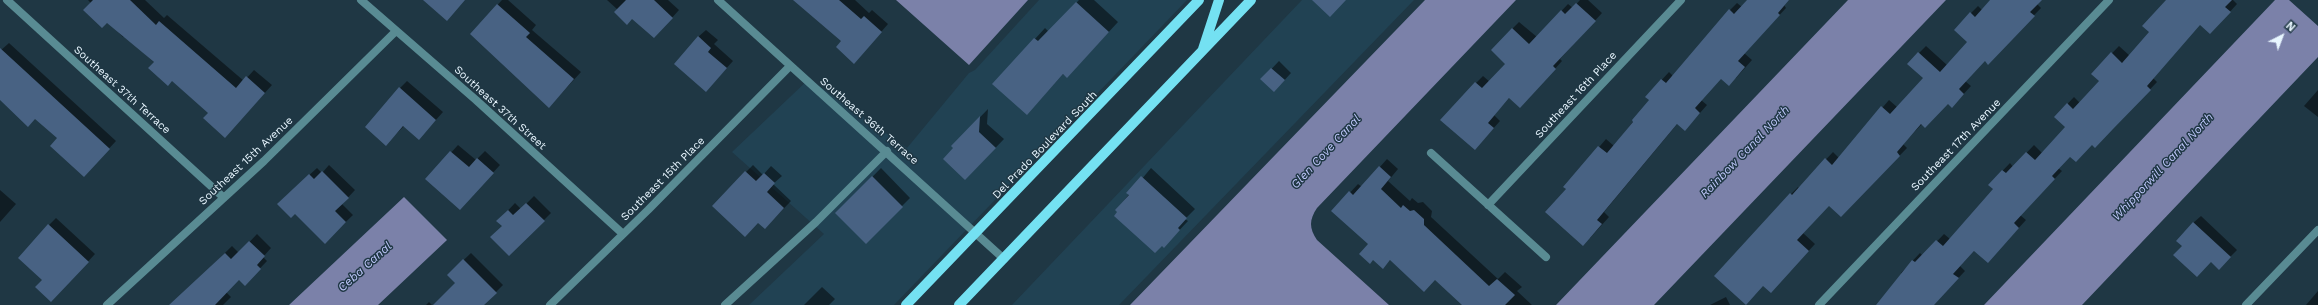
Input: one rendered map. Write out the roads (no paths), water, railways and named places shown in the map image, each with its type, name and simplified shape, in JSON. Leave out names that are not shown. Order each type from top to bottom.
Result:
[{"type":"main road","name":"Del Prado Boulevard South","points":[[906,305],[977,233],[1199,0]]},
{"type":"main road","points":[[1202,52],[1219,0]]},
{"type":"main road","points":[[959,305],[1251,0]]},
{"type":"street","name":"Southeast 37th Terrace","points":[[7,0],[223,197]]},
{"type":"street","name":"Southeast 37th Street","points":[[361,0],[476,100],[623,234]]},
{"type":"street","name":"Southeast 36th Terrace","points":[[718,0],[790,66],[887,151],[1004,259]]},
{"type":"street","name":"Southeast 16th Place","points":[[1488,205],[1681,0]]},
{"type":"street","name":"Southeast 17th Avenue","points":[[1819,305],[2109,0]]},
{"type":"street","name":"Southeast 15th Avenue","points":[[107,305],[348,80],[396,31]]},
{"type":"street","name":"Southeast 15th Place","points":[[550,305],[623,234],[790,66]]},
{"type":"street","points":[[725,305],[816,222],[887,151]]},
{"type":"street","points":[[1432,152],[1546,257]]},
{"type":"street","points":[[2246,305],[2318,230]]},
{"type":"water","points":[[896,0],[1028,0],[969,65]]},
{"type":"water","name":"Glen Cove Canal","points":[[1425,0],[1516,0],[1317,208],[1312,216],[1311,228],[1317,240],[1389,305],[1130,305]]},
{"type":"water","name":"Rainbow Canal North","points":[[1848,0],[1946,0],[1654,305],[1556,305]]},
{"type":"water","name":"Whipporwill Canal North","points":[[2275,0],[2289,0],[2318,26],[2318,57],[2082,305],[1984,305]]},
{"type":"water","name":"Ceba Canal","points":[[404,197],[447,240],[378,305],[289,305]]}]
